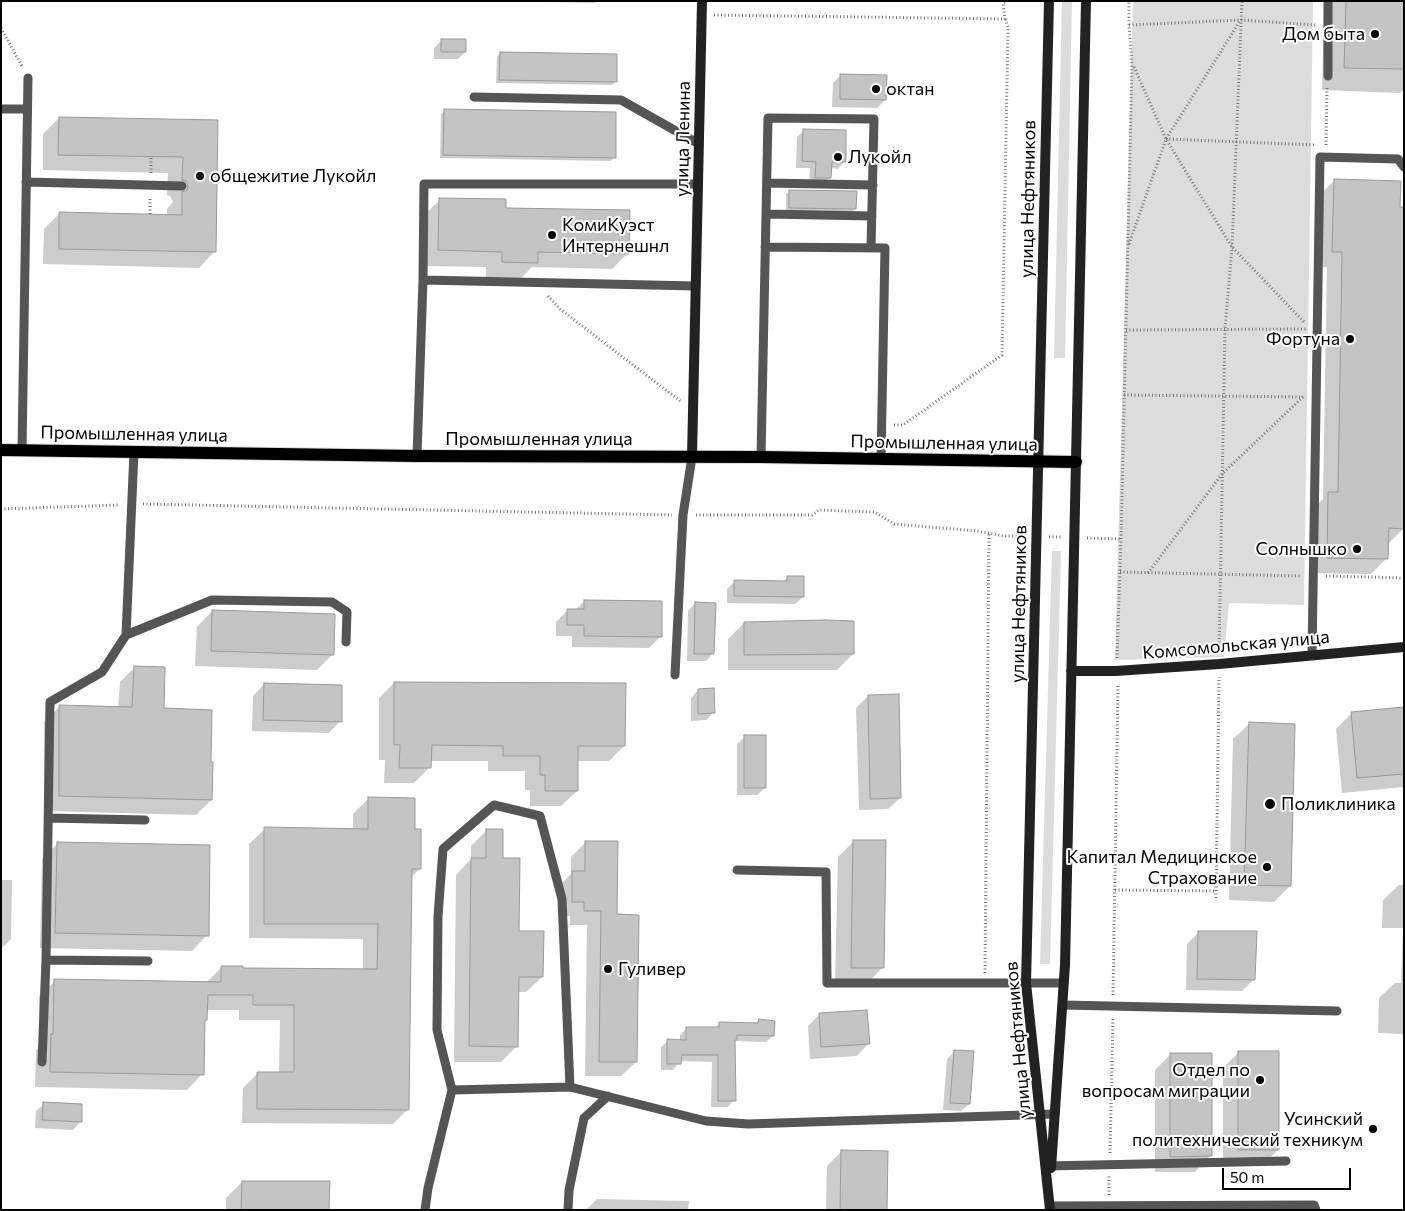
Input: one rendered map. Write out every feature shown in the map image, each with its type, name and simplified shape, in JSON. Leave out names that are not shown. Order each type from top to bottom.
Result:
[{"type":"main road","name":"улица Ленина","points":[[692,457],[702,1]]},
{"type":"main road","name":"улица Нефтяников","points":[[1049,1],[1026,983],[1040,1115],[1049,1166]]},
{"type":"main road","name":"улица Нефтяников","points":[[1050,1208],[1049,1166],[1055,1114],[1064,983],[1086,1]]},
{"type":"main road","name":"Промышленная улица","points":[[1,450],[1076,462]]},
{"type":"main road","name":"Комсомольская улица","points":[[1071,671],[1116,671],[1219,664],[1404,647]]},
{"type":"lane","points":[[1328,1],[1328,76]]},
{"type":"lane","points":[[22,450],[28,78]]},
{"type":"lane","points":[[474,97],[621,100],[699,144]]},
{"type":"lane","points":[[1,109],[27,109]]},
{"type":"lane","points":[[761,457],[768,118],[874,119],[871,248]]},
{"type":"lane","points":[[1312,655],[1320,158],[1398,159],[1404,167]]},
{"type":"lane","points":[[26,182],[182,186]]},
{"type":"lane","points":[[417,456],[424,184],[698,184]]},
{"type":"lane","points":[[767,184],[873,184]]},
{"type":"lane","points":[[766,214],[872,216]]},
{"type":"lane","points":[[765,247],[885,248],[881,459]]},
{"type":"lane","points":[[423,280],[696,286]]},
{"type":"lane","points":[[42,1062],[46,960],[50,702],[102,672],[126,635],[134,452]]},
{"type":"lane","points":[[675,675],[683,515],[692,457]]},
{"type":"lane","points":[[126,635],[212,600],[332,602],[347,612],[346,642]]},
{"type":"lane","points":[[424,1210],[452,1090],[437,1030],[438,916],[443,849],[494,805],[540,816],[562,899],[570,1086]]},
{"type":"lane","points":[[48,818],[145,820]]},
{"type":"lane","points":[[737,870],[826,872],[827,983],[1064,983]]},
{"type":"lane","points":[[46,960],[148,961]]},
{"type":"lane","points":[[1063,1005],[1337,1011]]},
{"type":"lane","points":[[452,1090],[570,1086],[706,1121],[748,1124],[1055,1114]]},
{"type":"lane","points":[[568,1210],[569,1190],[584,1118],[608,1096]]},
{"type":"lane","points":[[1049,1166],[1286,1161]]},
{"type":"lane","points":[[1050,1208],[1108,1206],[1182,1208],[1269,1207],[1314,1204],[1316,1210]]},
{"type":"path","points":[[882,425],[903,425],[1002,355],[1008,27],[1003,14],[1003,3],[1006,1]]},
{"type":"path","points":[[1108,1206],[1115,890],[1118,685],[1116,671],[1121,539],[1132,64],[1129,1]]},
{"type":"path","points":[[1216,898],[1225,329],[1232,247],[1242,1]]},
{"type":"path","points":[[702,15],[1005,19]]},
{"type":"path","points":[[1129,25],[1241,20],[1327,26]]},
{"type":"path","points":[[1128,247],[1166,139],[1241,20]]},
{"type":"path","points":[[1,28],[28,78]]},
{"type":"path","points":[[1126,330],[1311,329],[1232,247],[1166,139],[1132,64]]},
{"type":"path","points":[[1326,158],[1328,76]]},
{"type":"path","points":[[1166,139],[1326,145]]},
{"type":"path","points":[[536,283],[560,308],[693,411]]},
{"type":"path","points":[[1147,573],[1222,474],[1303,397],[1317,381]]},
{"type":"path","points":[[1124,395],[1303,397]]},
{"type":"path","points":[[1,510],[132,504],[683,515],[812,515],[819,510],[875,512],[894,524],[1004,536],[1121,539]]},
{"type":"path","points":[[985,983],[988,533]]},
{"type":"path","points":[[1120,572],[1404,578]]},
{"type":"path","points":[[1115,890],[1216,891]]},
{"type":"shaded area","points":[[1062,1],[1072,1],[1065,358],[1054,358]]},
{"type":"shaded area","points":[[1133,1],[1313,1],[1304,605],[1229,603],[1224,657],[1115,660]]},
{"type":"shaded area","points":[[1052,551],[1061,551],[1050,964],[1040,964]]},
{"type":"building","name":"Дом быта","points":[[1346,1],[1404,1],[1404,69],[1344,68]]},
{"type":"building","points":[[441,39],[466,39],[466,52],[441,52]]},
{"type":"building","points":[[500,52],[617,54],[617,82],[499,80]]},
{"type":"building","points":[[840,74],[887,75],[886,100],[840,99]]},
{"type":"building","points":[[444,109],[616,112],[616,158],[443,155]]},
{"type":"building","name":"общежитие Лукойл","points":[[59,117],[218,120],[216,252],[59,249],[59,212],[182,215],[182,192],[187,190],[188,186],[186,181],[182,180],[183,157],[58,155]]},
{"type":"building","points":[[803,129],[846,130],[846,162],[832,162],[831,178],[815,178],[816,162],[802,161]]},
{"type":"building","points":[[1334,179],[1401,181],[1400,207],[1404,207],[1404,529],[1389,528],[1388,559],[1327,558],[1328,492],[1338,492],[1342,252],[1332,252]]},
{"type":"building","points":[[789,190],[857,191],[856,209],[789,208]]},
{"type":"building","points":[[439,198],[506,199],[506,208],[630,210],[629,254],[538,252],[538,263],[502,262],[502,252],[438,250]]},
{"type":"building","points":[[787,576],[804,576],[804,597],[734,596],[734,580],[787,581]]},
{"type":"building","points":[[584,600],[662,601],[662,637],[584,636],[584,625],[567,625],[567,609],[584,609]]},
{"type":"building","points":[[695,602],[716,603],[714,654],[694,654]]},
{"type":"building","points":[[212,610],[335,614],[334,655],[211,651]]},
{"type":"building","points":[[854,621],[854,654],[744,655],[744,622]]},
{"type":"building","points":[[134,666],[165,667],[164,708],[212,710],[212,800],[59,796],[59,705],[132,707]]},
{"type":"building","points":[[394,682],[626,683],[625,746],[578,746],[578,791],[545,791],[545,775],[540,775],[540,756],[503,756],[503,746],[432,745],[431,768],[399,768],[400,745],[394,745]]},
{"type":"building","points":[[264,683],[342,685],[342,722],[263,720]]},
{"type":"building","points":[[714,688],[715,713],[698,714],[698,689]]},
{"type":"building","points":[[899,694],[901,798],[870,799],[868,695]]},
{"type":"building","points":[[1404,707],[1404,774],[1357,778],[1351,712]]},
{"type":"building","name":"Поликлиника","points":[[1249,722],[1295,724],[1291,886],[1244,885]]},
{"type":"building","points":[[744,735],[766,735],[766,788],[744,788]]},
{"type":"building","points":[[368,797],[415,798],[415,829],[421,829],[421,869],[412,869],[409,1110],[257,1109],[257,1072],[294,1072],[294,1005],[253,1005],[253,995],[208,995],[207,1020],[205,1020],[204,1075],[50,1072],[54,979],[221,982],[221,966],[243,966],[243,968],[377,969],[378,924],[264,924],[264,827],[368,829]]},
{"type":"building","points":[[486,829],[503,829],[503,858],[520,858],[519,931],[544,931],[543,977],[519,977],[518,1047],[469,1046],[471,858],[486,858]]},
{"type":"building","points":[[853,840],[886,840],[884,968],[851,968]]},
{"type":"building","points":[[585,841],[618,841],[617,914],[639,915],[637,1062],[599,1062],[601,911],[584,911],[584,902],[572,902],[572,871],[585,871]]},
{"type":"building","points":[[57,842],[210,845],[209,936],[55,933]]},
{"type":"building","points":[[1198,931],[1257,931],[1255,980],[1197,979]]},
{"type":"building","points":[[867,1010],[870,1044],[821,1047],[819,1013]]},
{"type":"building","points":[[759,1019],[775,1021],[774,1036],[737,1035],[737,1040],[735,1040],[736,1101],[718,1101],[718,1055],[682,1055],[681,1064],[667,1064],[667,1039],[686,1040],[686,1027],[719,1027],[719,1022],[758,1023]]},
{"type":"building","points":[[954,1050],[974,1051],[970,1104],[950,1103]]},
{"type":"building","points":[[1238,1051],[1279,1051],[1279,1150],[1238,1150]]},
{"type":"building","points":[[1170,1053],[1212,1053],[1212,1156],[1170,1157]]},
{"type":"building","points":[[43,1102],[82,1104],[82,1122],[42,1120]]},
{"type":"building","points":[[841,1150],[888,1151],[887,1210],[840,1210]]},
{"type":"building","points":[[242,1181],[330,1181],[329,1210],[241,1210]]},
{"type":"place","name":"Дом быта","points":[[1375,34]]},
{"type":"place","name":"октан","points":[[876,89]]},
{"type":"place","name":"Лукойл","points":[[838,157]]},
{"type":"place","name":"общежитие Лукойл","points":[[200,176]]},
{"type":"place","name":"КомиКуэст Интернешнл","points":[[552,235]]},
{"type":"place","name":"Фортуна","points":[[1350,339]]},
{"type":"place","name":"Солнышко","points":[[1357,549]]},
{"type":"place","name":"Поликлиника","points":[[1270,804]]},
{"type":"place","name":"Капитал Медицинское Страхование","points":[[1267,867]]},
{"type":"place","name":"Гуливер","points":[[608,969]]},
{"type":"place","name":"Отдел по вопросам миграции","points":[[1260,1080]]},
{"type":"place","name":"Усинский политехнический техникум","points":[[1373,1129]]}]
